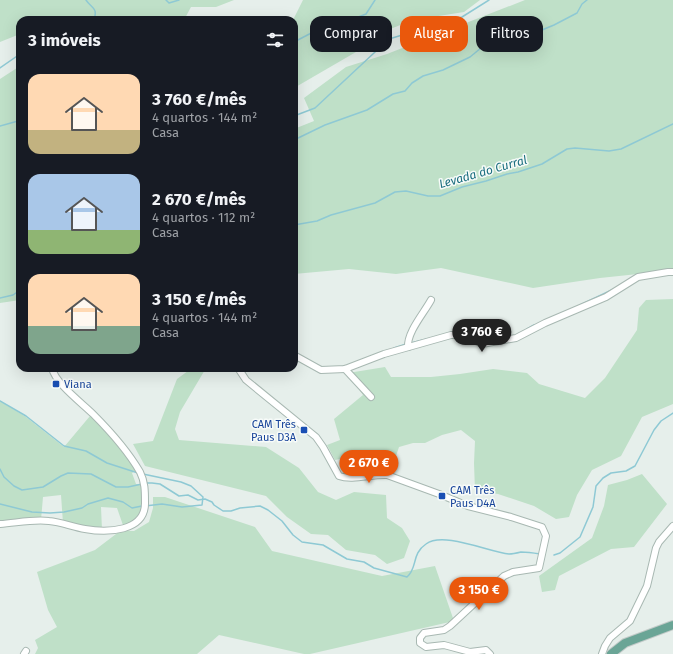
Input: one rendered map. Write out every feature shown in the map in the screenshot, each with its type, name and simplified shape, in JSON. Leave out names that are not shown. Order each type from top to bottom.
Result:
[{"type":"main road","points":[[611,654],[625,643],[673,626]]},
{"type":"street","points":[[298,357],[321,370],[345,369],[384,354],[452,335],[464,335],[482,344],[516,338],[545,323],[606,297],[638,278],[673,272]]},
{"type":"street","points":[[408,347],[410,334],[431,300]]},
{"type":"street","points":[[345,369],[371,397]]},
{"type":"street","points":[[0,524],[41,520],[63,523],[85,529],[119,529],[132,526],[139,520],[144,512],[144,482],[138,469],[93,414],[60,381],[54,372]]},
{"type":"street","points":[[241,372],[246,380],[316,437],[339,476],[349,478],[379,474],[387,475],[468,506],[542,527],[546,536],[539,568],[513,572],[504,576],[450,626],[444,630],[424,633],[420,638],[420,643],[426,647],[444,645],[470,652],[486,650],[490,654]]},
{"type":"street","points":[[602,654],[610,638],[630,621],[647,586],[656,548],[659,542],[673,526]]},
{"type":"green space","points":[[0,0],[234,0],[216,7],[191,7],[186,16],[16,16],[16,36],[0,42]]},
{"type":"green space","points":[[303,0],[480,0],[464,12],[438,16],[400,16],[400,25],[392,28],[392,16],[310,16],[310,52],[356,52],[298,86],[298,16],[295,16]]},
{"type":"green space","points":[[525,0],[673,0],[673,272],[600,278],[533,288],[441,268],[396,274],[349,269],[298,274],[298,127],[314,121],[304,98],[346,67],[400,49],[400,52],[468,52],[468,22],[476,19],[476,52],[543,52],[543,16],[484,16]]},
{"type":"green space","points":[[16,69],[16,301],[0,303],[0,79]]},
{"type":"green space","points":[[673,299],[673,404],[642,417],[621,456],[592,470],[577,495],[569,517],[556,519],[534,506],[498,494],[475,491],[475,441],[461,430],[442,435],[425,443],[413,443],[399,447],[392,468],[364,469],[345,458],[335,460],[327,445],[340,440],[334,419],[363,395],[348,373],[385,367],[391,377],[431,377],[493,369],[527,373],[539,384],[585,398],[605,378],[637,330],[639,308],[646,300]]},
{"type":"green space","points":[[187,372],[204,372],[180,412],[175,429],[179,440],[266,447],[299,468],[318,492],[336,500],[354,492],[386,495],[387,518],[402,528],[410,541],[404,558],[387,564],[375,555],[346,550],[328,535],[311,534],[287,517],[266,496],[145,466],[133,444],[153,441],[177,379]]},
{"type":"green space","points":[[0,401],[26,417],[64,447],[90,416],[100,424],[138,469],[132,473],[136,484],[143,484],[144,512],[124,528],[117,508],[101,507],[102,530],[63,523],[61,495],[43,497],[41,520],[0,524]]},
{"type":"green space","points":[[642,474],[667,504],[634,547],[611,549],[559,576],[555,590],[542,592],[539,576],[592,538],[604,506],[608,485]]},
{"type":"green space","points":[[153,497],[165,497],[255,527],[272,551],[382,576],[435,566],[454,621],[310,654],[304,654],[219,635],[197,654],[35,654],[38,648],[35,640],[57,627],[48,610],[37,572],[95,550],[120,531],[134,531],[149,522],[153,508]]},
{"type":"waterway","points":[[86,0],[94,8],[95,16]]},
{"type":"waterway","points":[[166,0],[169,3],[179,0]]},
{"type":"waterway","points":[[298,40],[319,29],[343,23],[366,14],[375,0]]},
{"type":"waterway","points":[[298,114],[315,108],[389,39],[462,17],[489,0]]},
{"type":"waterway","points":[[298,138],[325,125],[367,110],[393,94],[405,91],[412,83],[423,76],[443,70],[470,57],[481,48],[526,30],[542,30],[554,25],[577,13],[582,4],[587,0]]},
{"type":"waterway","points":[[0,68],[16,57]]},
{"type":"waterway","points":[[0,126],[16,122]]},
{"type":"waterway","name":"Levada do Curral","points":[[298,224],[317,221],[331,215],[375,203],[395,192],[406,191],[428,196],[440,196],[462,187],[542,164],[567,149],[575,148],[609,151],[621,149],[673,124]]},
{"type":"waterway","points":[[580,305],[616,288]]},
{"type":"waterway","name":"Levada do Curral","points":[[0,298],[16,293]]},
{"type":"waterway","points":[[527,329],[534,325]]},
{"type":"waterway","points":[[454,332],[464,332]]},
{"type":"waterway","points":[[411,343],[427,339]]},
{"type":"waterway","points":[[394,348],[406,344]]},
{"type":"waterway","name":"Levada do Curral","points":[[0,401],[26,416],[64,446],[86,451],[107,463],[138,473]]},
{"type":"waterway","points":[[554,555],[560,553],[580,537],[593,507],[596,486],[603,478],[611,473],[626,471],[635,466],[654,430],[661,421],[673,413]]},
{"type":"waterway","points":[[0,469],[4,477],[14,486],[22,490],[43,487],[68,473],[91,474],[116,487],[128,487],[142,484]]},
{"type":"waterway","name":"Levada do Curral","points":[[143,474],[181,482],[191,486],[203,497],[202,505],[182,507],[162,504],[145,506]]},
{"type":"waterway","points":[[145,483],[160,484],[179,496],[188,495],[198,500],[205,499],[212,502],[223,511],[260,506],[268,510],[282,521],[293,535],[302,542],[323,545],[347,559],[364,562],[374,568],[407,577],[412,569],[418,552],[426,544],[434,541],[443,540],[466,543],[509,554],[521,552],[540,554]]},
{"type":"waterway","name":"Levada do Curral","points":[[0,504],[32,512],[50,513],[82,508],[88,504],[108,498],[123,502],[132,508],[142,506]]},
{"type":"place","name":"Viana","points":[[56,384]]},
{"type":"place","name":"CAM Três Paus D3A","points":[[304,430]]},
{"type":"place","name":"CAM Três Paus D4A","points":[[442,496]]}]
